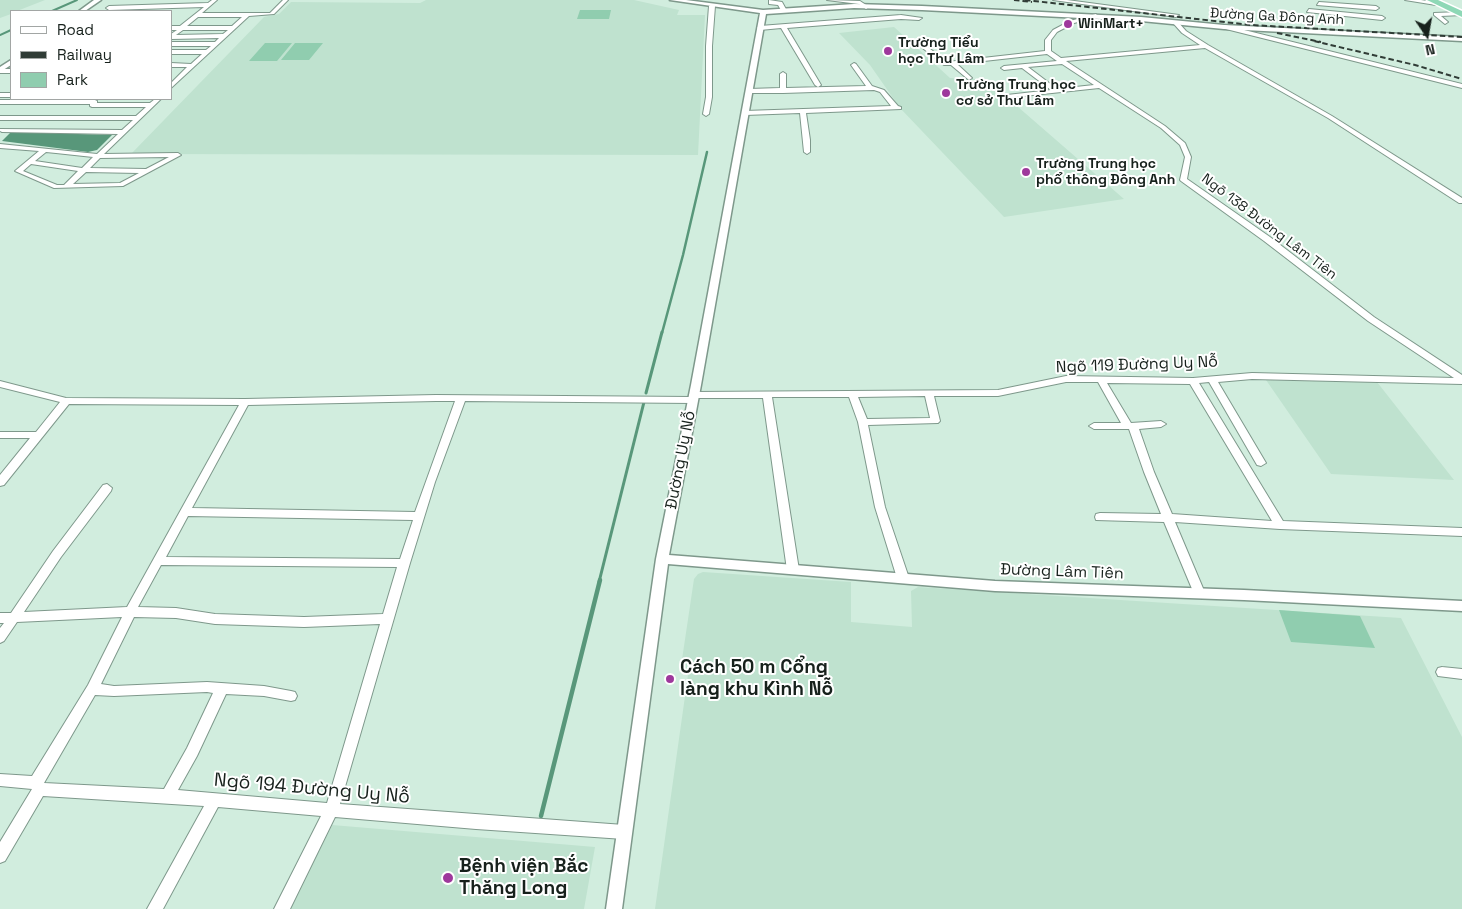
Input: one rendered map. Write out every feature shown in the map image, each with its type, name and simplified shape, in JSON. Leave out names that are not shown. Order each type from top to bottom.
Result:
[{"type":"highway","points":[[1434,1],[1462,14]]},
{"type":"street","points":[[83,10],[98,0]]},
{"type":"street","points":[[154,10],[166,0]]},
{"type":"street","points":[[172,36],[215,0]]},
{"type":"street","points":[[197,15],[270,13],[286,0]]},
{"type":"street","name":"Đường Ga Đông Anh","points":[[673,0],[763,12],[866,7],[1096,16],[1224,27],[1462,39]]},
{"type":"street","points":[[771,0],[771,3],[780,3],[784,11]]},
{"type":"street","points":[[829,0],[860,3],[866,7]]},
{"type":"street","points":[[1055,0],[1089,2],[1176,14]]},
{"type":"street","points":[[1316,17],[1385,22],[1377,9],[1329,0]]},
{"type":"street","points":[[1407,0],[1434,1]]},
{"type":"street","points":[[109,8],[208,5]]},
{"type":"street","points":[[706,114],[709,97],[709,46],[712,6]]},
{"type":"street","points":[[1321,6],[1377,9]]},
{"type":"street","points":[[1309,11],[1377,9]]},
{"type":"street","name":"Đường Uy Nỗ","points":[[614,909],[662,560],[694,397],[763,12]]},
{"type":"street","points":[[1445,22],[1436,14],[1462,14]]},
{"type":"street","points":[[172,85],[247,15]]},
{"type":"street","points":[[923,46],[946,64],[1048,52],[1048,40],[1055,30],[1072,22],[1096,16]]},
{"type":"street","points":[[760,28],[901,17],[919,18]]},
{"type":"street","points":[[1176,23],[1184,32],[1206,46],[1281,87],[1462,201]]},
{"type":"street","points":[[783,26],[805,60],[818,85]]},
{"type":"street","points":[[1224,27],[1462,86]]},
{"type":"street","points":[[172,28],[234,28]]},
{"type":"street","points":[[787,32],[836,29]]},
{"type":"street","points":[[172,37],[225,36]]},
{"type":"street","points":[[172,44],[216,44]]},
{"type":"street","points":[[1004,68],[1206,46]]},
{"type":"street","points":[[172,52],[208,52]]},
{"type":"street","name":"Ngõ 138 Đường Lâm Tiên","points":[[1048,52],[1163,127],[1183,144],[1188,158],[1183,180],[1267,239],[1371,320],[1462,380]]},
{"type":"street","points":[[0,71],[10,63]]},
{"type":"street","points":[[952,63],[970,78]]},
{"type":"street","points":[[854,64],[871,88]]},
{"type":"street","points":[[172,66],[194,66]]},
{"type":"street","points":[[1023,66],[1056,91]]},
{"type":"street","points":[[783,74],[783,92]]},
{"type":"street","points":[[172,80],[179,79]]},
{"type":"street","points":[[1007,97],[1098,86]]},
{"type":"street","points":[[745,113],[898,108],[882,91],[871,88],[749,92]]},
{"type":"street","points":[[0,102],[39,100],[152,105]]},
{"type":"street","points":[[30,107],[39,100]]},
{"type":"street","points":[[67,186],[157,100]]},
{"type":"street","points":[[77,118],[96,102]]},
{"type":"street","points":[[1,131],[24,112]]},
{"type":"street","points":[[804,112],[807,140],[806,152]]},
{"type":"street","points":[[0,118],[138,118]]},
{"type":"street","points":[[1,131],[123,132]]},
{"type":"street","points":[[0,146],[45,150],[98,156],[178,155],[120,185],[56,187],[18,171],[45,150]]},
{"type":"street","points":[[29,162],[84,170],[149,171]]},
{"type":"street","name":"Ngõ 119 Đường Uy Nỗ","points":[[0,384],[66,401],[245,402],[998,392],[1066,379],[1193,381],[1252,376],[1462,380]]},
{"type":"street","points":[[1212,379],[1262,463]]},
{"type":"street","points":[[1101,380],[1130,426],[1198,593]]},
{"type":"street","points":[[1193,381],[1280,525]]},
{"type":"street","points":[[852,393],[863,422],[880,507],[903,578]]},
{"type":"street","points":[[863,422],[935,421],[931,409],[930,393]]},
{"type":"street","points":[[767,394],[793,570]]},
{"type":"street","points":[[282,909],[332,809],[404,563],[430,482],[461,398]]},
{"type":"street","points":[[0,482],[66,401]]},
{"type":"street","points":[[0,856],[92,689],[130,612],[245,402]]},
{"type":"street","points":[[1094,426],[1161,424]]},
{"type":"street","points":[[0,435],[38,435]]},
{"type":"street","points":[[0,638],[57,554],[107,488]]},
{"type":"street","points":[[184,512],[420,516]]},
{"type":"street","points":[[1100,517],[1169,518],[1280,525],[1462,532]]},
{"type":"street","name":"Đường Lâm Tiên","points":[[662,560],[995,586],[1198,593],[1462,606]]},
{"type":"street","points":[[158,561],[404,563]]},
{"type":"street","points":[[0,618],[130,612],[176,612],[215,619],[304,622],[388,620]]},
{"type":"street","points":[[1442,672],[1462,674]]},
{"type":"street","points":[[92,689],[114,691],[222,688],[264,691],[292,696]]},
{"type":"street","points":[[168,796],[192,752],[222,688]]},
{"type":"street","name":"Ngõ 194 Đường Uy Nỗ","points":[[0,780],[38,786],[624,832]]},
{"type":"street","points":[[155,909],[214,800]]},
{"type":"shaded area","points":[[0,0],[45,0],[20,10],[10,10],[10,14],[0,18]]},
{"type":"shaded area","points":[[426,0],[634,0],[679,10],[677,15],[705,15],[698,155],[131,154],[264,17],[279,14],[291,2],[420,3]]},
{"type":"shaded area","name":"Trường Trung học phổ thông Đông Anh","points":[[894,27],[950,78],[987,80],[1124,199],[1004,217],[900,108],[870,65],[839,33]]},
{"type":"shaded area","points":[[11,132],[112,135],[97,150],[88,152],[2,141]]},
{"type":"shaded area","points":[[1266,380],[1377,382],[1454,480],[1331,474]]},
{"type":"shaded area","points":[[703,572],[851,582],[851,622],[912,627],[911,591],[918,587],[1401,618],[1462,737],[1462,909],[655,909],[688,675],[680,673],[694,579]]},
{"type":"shaded area","name":"Bệnh viện Bắc Thăng Long","points":[[332,825],[595,847],[584,909],[290,909]]},
{"type":"green space","points":[[580,10],[611,10],[609,19],[577,19]]},
{"type":"green space","points":[[265,43],[292,43],[277,61],[249,61]]},
{"type":"green space","points":[[295,43],[323,43],[309,60],[281,60]]},
{"type":"green space","points":[[1279,610],[1360,616],[1375,648],[1291,642]]},
{"type":"waterway","points":[[54,10],[77,0]]},
{"type":"waterway","points":[[0,35],[10,30]]},
{"type":"waterway","points":[[662,333],[683,255],[707,152]]},
{"type":"waterway","points":[[646,393],[662,332]]},
{"type":"waterway","points":[[599,582],[644,402]]},
{"type":"waterway","points":[[541,816],[600,580]]},
{"type":"railway","points":[[1014,0],[1032,2]]},
{"type":"railway","points":[[1025,0],[1251,25],[1462,37]]},
{"type":"railway","points":[[1277,33],[1321,42]]},
{"type":"railway","points":[[1314,41],[1415,65],[1462,79]]},
{"type":"place","name":"WinMart+","points":[[1068,24]]},
{"type":"place","name":"Trường Tiểu học Thư Lâm","points":[[888,51]]},
{"type":"place","name":"Trường Trung học cơ sở Thư Lâm","points":[[946,93]]},
{"type":"place","name":"Trường Trung học phổ thông Đông Anh","points":[[1026,172]]},
{"type":"place","name":"Cách 50 m Cổng làng khu Kình Nỗ","points":[[670,679]]},
{"type":"place","name":"Bệnh viện Bắc Thăng Long","points":[[448,878]]}]
